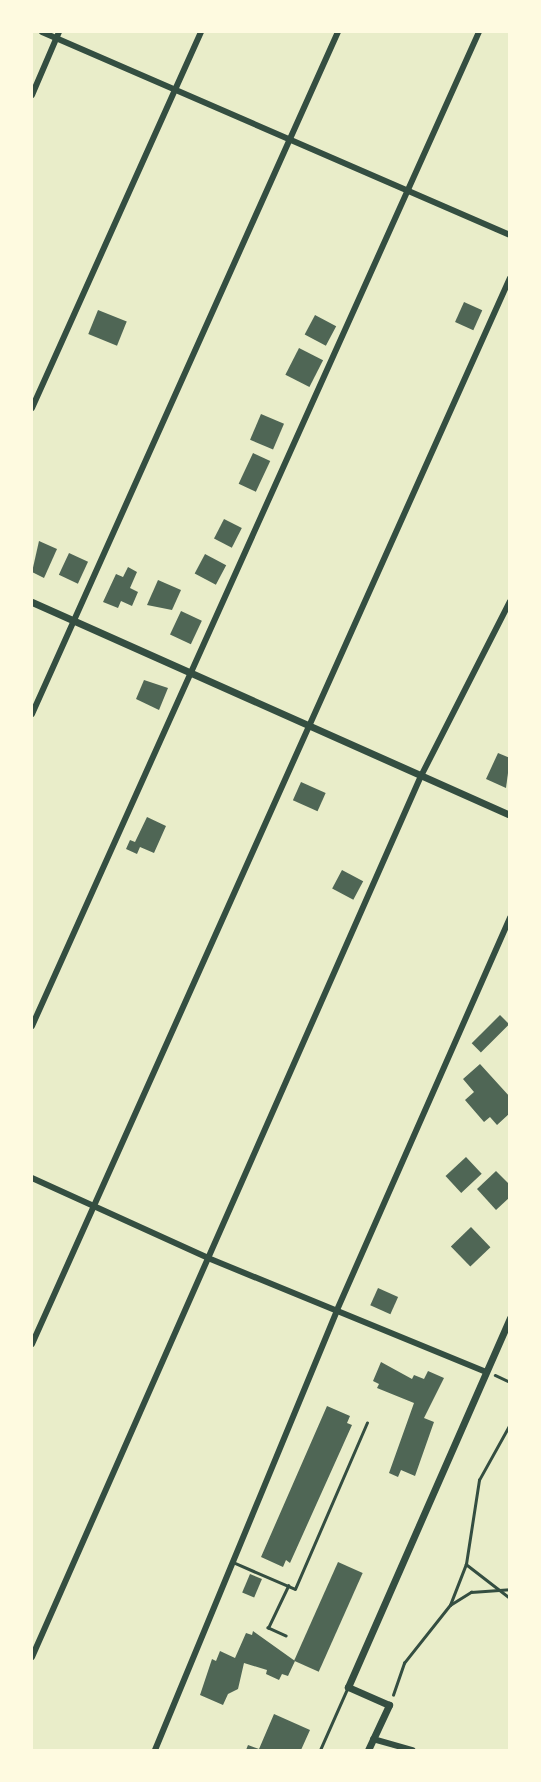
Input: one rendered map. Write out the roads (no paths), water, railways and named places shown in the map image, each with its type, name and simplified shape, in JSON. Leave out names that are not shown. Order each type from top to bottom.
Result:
[{"type":"street","points":[[42,32],[58,35],[509,235]]},
{"type":"street","points":[[32,408],[201,32]]},
{"type":"street","points":[[32,714],[338,32]]},
{"type":"street","points":[[32,1026],[480,32]]},
{"type":"street","points":[[32,95],[58,35]]},
{"type":"street","points":[[32,1344],[306,722],[509,278]]},
{"type":"street","points":[[32,1657],[421,776],[509,601]]},
{"type":"street","points":[[32,602],[306,722],[509,815]]},
{"type":"street","points":[[155,1751],[337,1310],[509,917]]},
{"type":"street","points":[[32,1178],[208,1258],[486,1372]]},
{"type":"street","points":[[368,1751],[389,1705],[348,1687],[509,1318]]},
{"type":"street","points":[[373,1739],[412,1751]]},
{"type":"lane","points":[[232,1562],[295,1589],[367,1423]]},
{"type":"lane","points":[[286,1636],[268,1629],[288,1586]]},
{"type":"lane","points":[[320,1751],[348,1687]]}]
